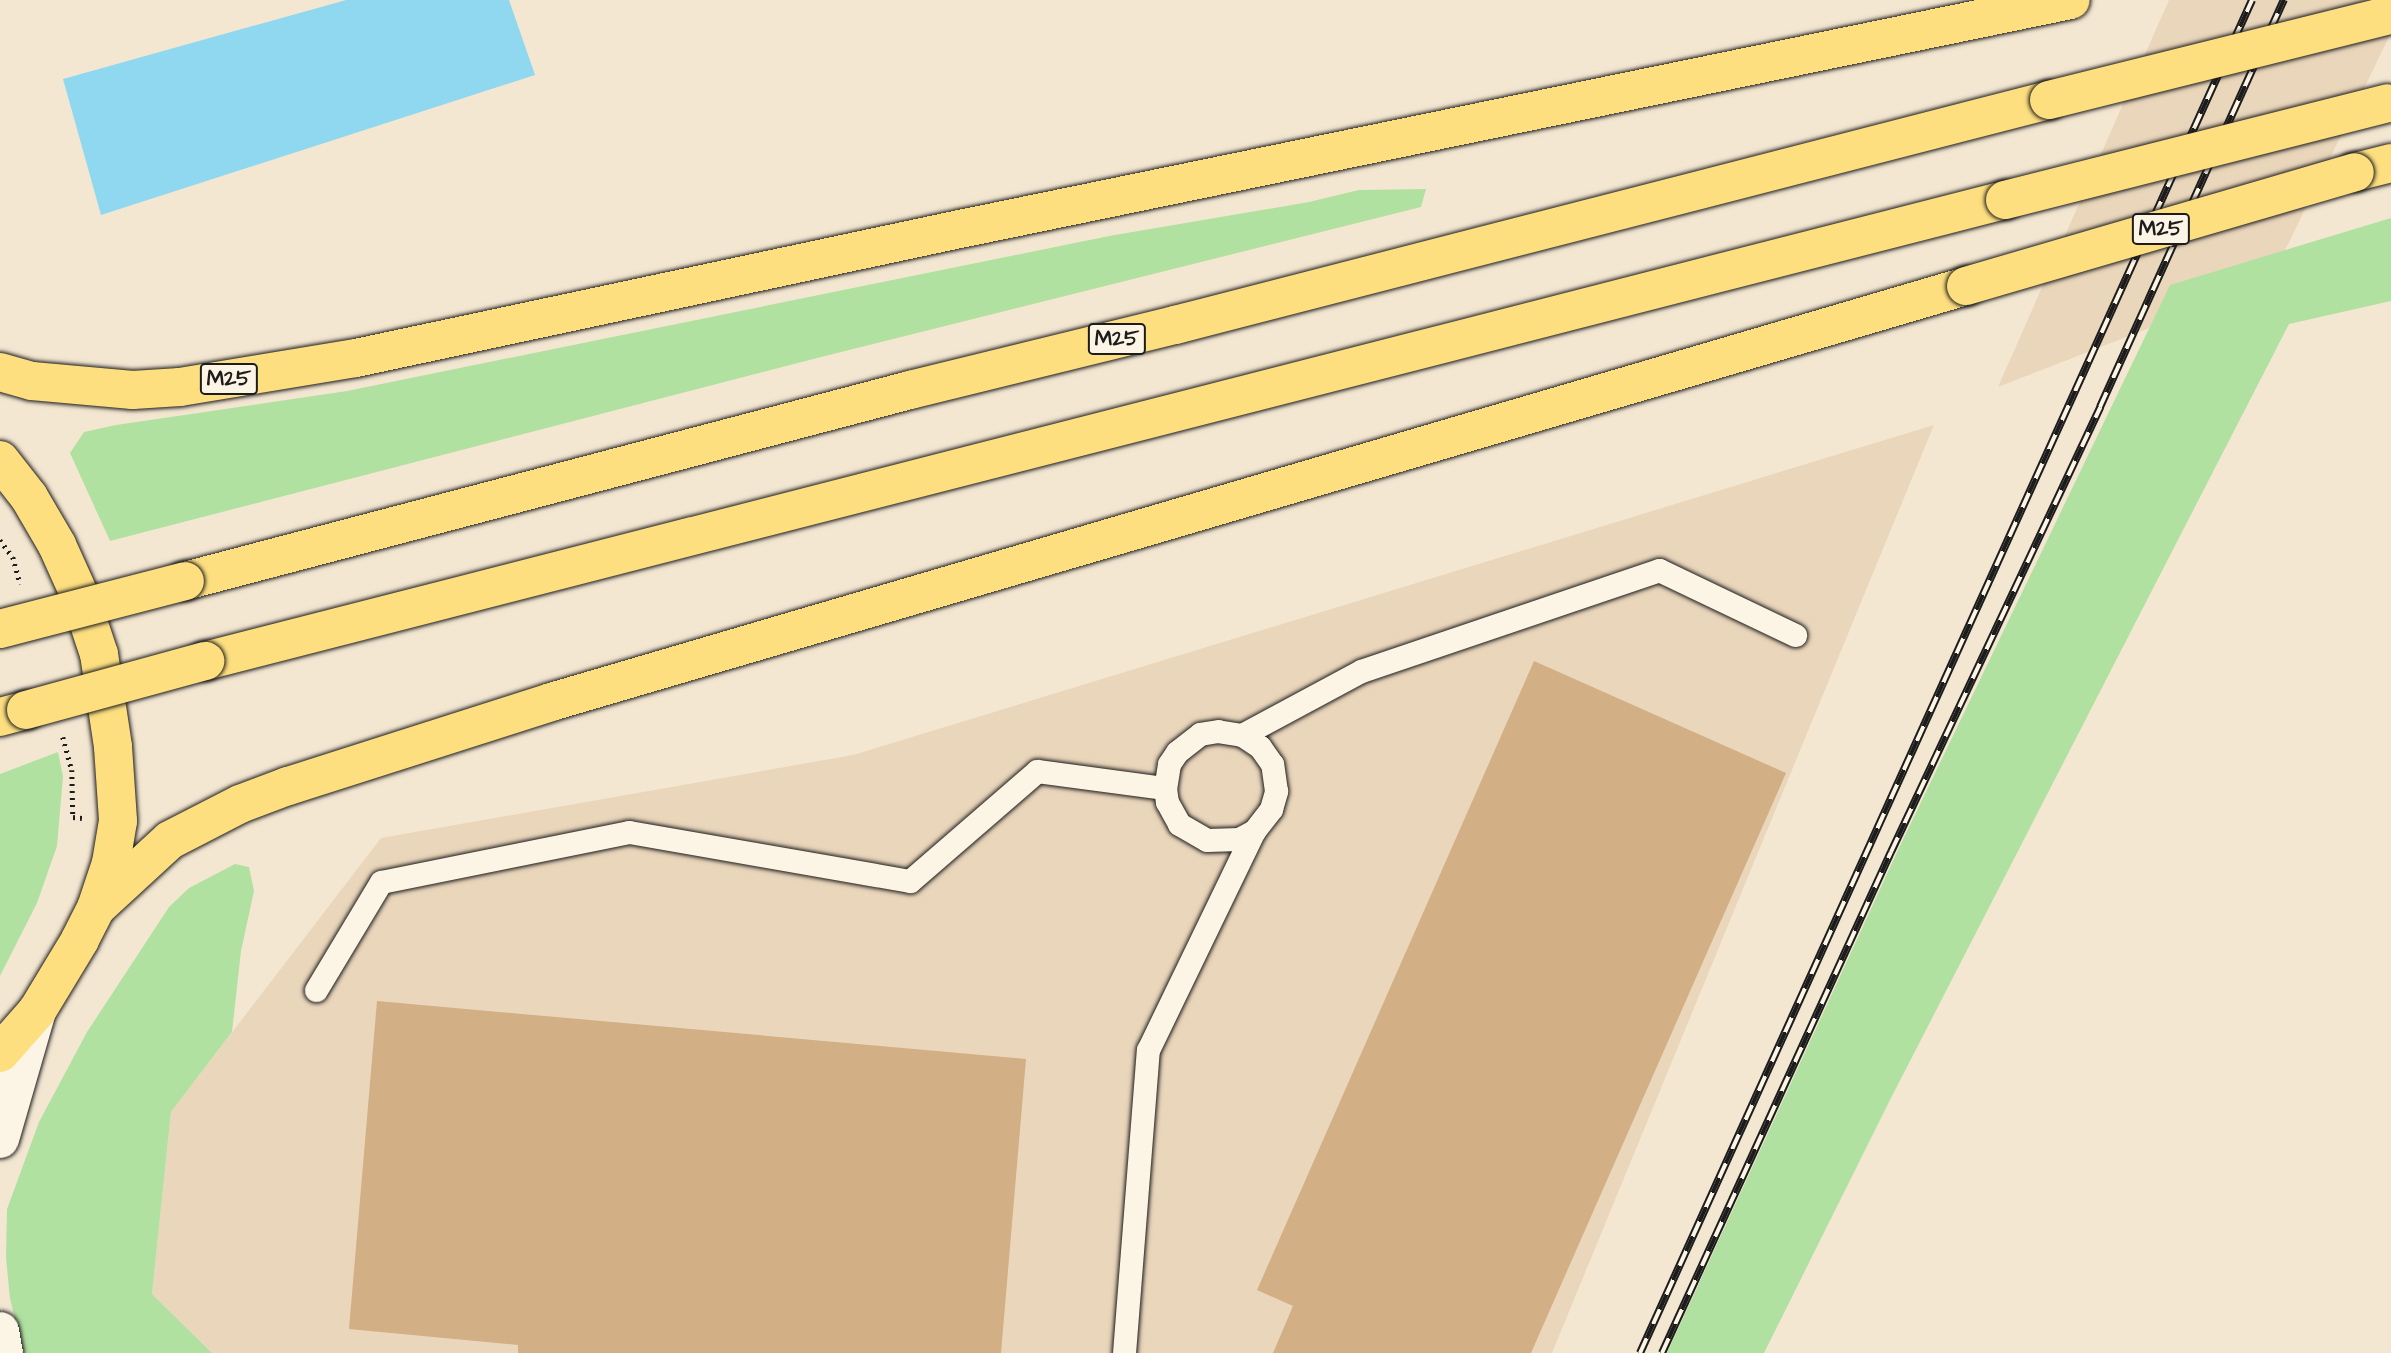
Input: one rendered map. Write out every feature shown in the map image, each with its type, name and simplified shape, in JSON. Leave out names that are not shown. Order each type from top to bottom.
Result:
[{"type":"highway","name":"M25","points":[[0,372],[32,381],[132,390],[180,387],[343,360],[2071,0]]},
{"type":"highway","name":"M25","points":[[0,629],[910,390],[2391,15]]},
{"type":"highway","points":[[13,714],[205,660],[2389,103]]},
{"type":"highway","name":"M25","points":[[96,908],[170,840],[240,804],[301,781],[551,702],[2373,167]]},
{"type":"highway","points":[[0,460],[29,497],[57,545],[79,594],[99,654],[114,747],[118,821],[111,863],[96,908],[37,1011],[0,1053]]},
{"type":"main road","points":[[0,1139],[37,1011]]},
{"type":"main road","points":[[0,1331],[4,1353]]},
{"type":"lane","points":[[1242,735],[1361,671],[1659,570],[1795,635]]},
{"type":"lane","points":[[1124,1353],[1148,1050],[1254,831],[1271,809],[1276,781],[1265,754],[1242,735],[1211,731],[1188,741],[1169,764],[1165,788],[1172,813],[1189,832],[1207,841],[1224,842],[1254,831]]},
{"type":"lane","points":[[316,990],[381,882],[629,832],[909,881],[1037,771],[1165,788]]},
{"type":"shaded area","points":[[2169,0],[2391,0],[2391,33],[2270,281],[1998,387]]},
{"type":"shaded area","points":[[1934,425],[1552,1353],[212,1353],[152,1294],[171,1112],[381,838],[853,755]]},
{"type":"green space","points":[[1426,189],[1421,207],[825,356],[110,541],[70,453],[84,432],[116,425],[347,391],[1109,236],[1309,202],[1359,190]]},
{"type":"green space","points":[[2391,218],[2391,301],[2289,324],[1891,1098],[1764,1353],[1667,1353],[1898,850],[2170,285]]},
{"type":"green space","points":[[58,752],[63,776],[57,846],[37,903],[0,976],[0,774]]},
{"type":"green space","points":[[235,864],[249,867],[254,891],[241,951],[232,1032],[171,1112],[152,1294],[212,1353],[24,1353],[10,1299],[6,1258],[7,1209],[39,1122],[87,1032],[169,907],[189,888]]},
{"type":"water","points":[[346,0],[509,0],[535,75],[101,215],[63,79]]},
{"type":"building","points":[[1534,661],[1786,773],[1531,1353],[1273,1353],[1293,1306],[1257,1290]]},
{"type":"building","points":[[377,1001],[1026,1059],[1001,1353],[518,1353],[518,1345],[349,1329]]},
{"type":"railway","points":[[1640,1353],[2252,0]]},
{"type":"railway","points":[[1662,1353],[1891,852],[2100,407],[2284,0]]}]
